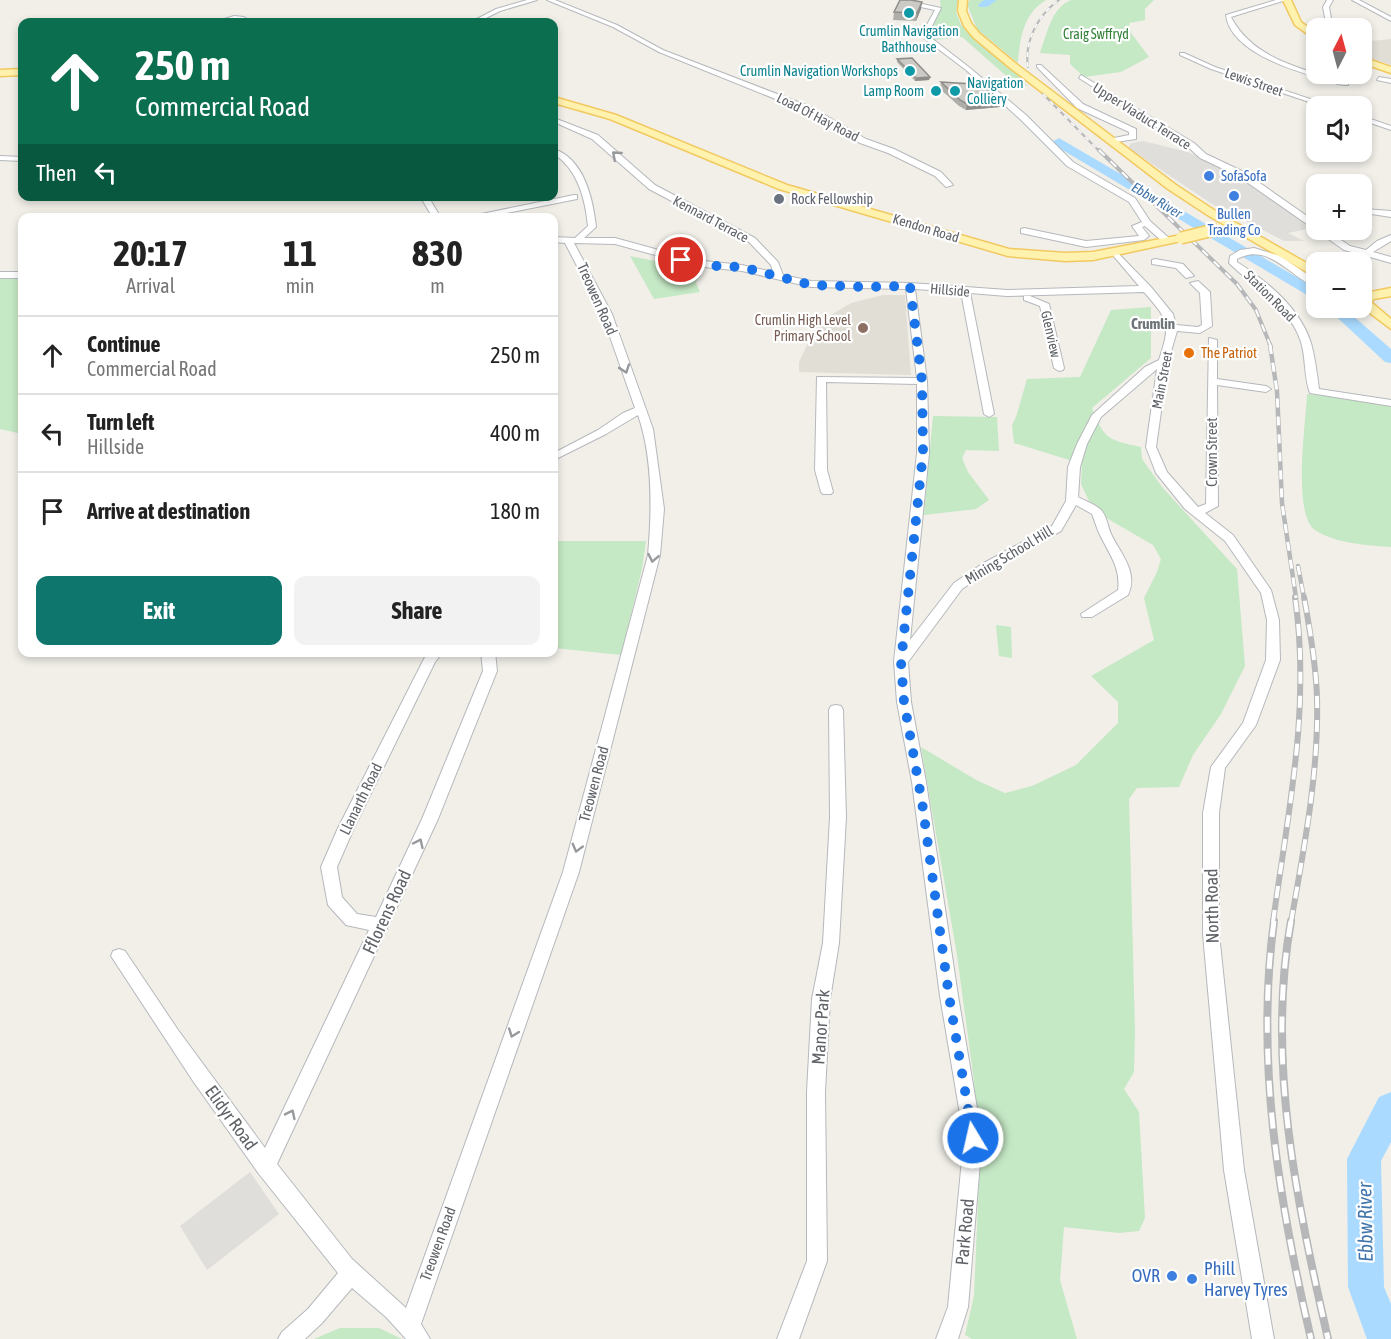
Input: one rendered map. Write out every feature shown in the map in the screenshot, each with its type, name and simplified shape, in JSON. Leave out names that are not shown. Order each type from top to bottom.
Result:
[{"type":"main road","points":[[963,0],[962,11],[967,24],[976,35],[1112,141],[1190,199],[1306,260]]},
{"type":"main road","points":[[1287,2],[1299,25],[1306,29]]},
{"type":"main road","points":[[1372,63],[1391,70]]},
{"type":"main road","points":[[0,73],[18,72]]},
{"type":"main road","name":"Kendon Road","points":[[558,101],[607,113],[715,161],[772,183],[1008,252],[1065,257],[1115,253],[1238,224]]},
{"type":"main road","points":[[1238,224],[1306,267]]},
{"type":"main road","points":[[1372,297],[1391,292]]},
{"type":"main road","points":[[1372,298],[1391,311]]},
{"type":"main road","points":[[1372,298],[1391,325]]},
{"type":"street","points":[[482,18],[498,10],[534,0]]},
{"type":"street","name":"Load Of Hay Road","points":[[550,0],[615,26],[669,55],[808,109],[863,141],[891,151],[938,174],[949,185]]},
{"type":"street","points":[[1328,18],[1326,7],[1330,0]]},
{"type":"street","points":[[1355,0],[1391,19]]},
{"type":"street","points":[[1287,2],[1234,12],[1228,16],[1231,27],[1246,44],[1262,53],[1306,69]]},
{"type":"street","points":[[913,4],[939,9],[925,34],[932,43],[969,70],[1023,117],[1070,164],[1132,201],[1147,223],[1167,241]]},
{"type":"street","points":[[1299,25],[1306,26]]},
{"type":"street","name":"Lewis Street","points":[[1182,54],[1213,68],[1306,99]]},
{"type":"street","points":[[1039,66],[1080,106],[1132,131],[1133,137],[1112,141]]},
{"type":"street","name":"Upper Viaduct Terrace","points":[[1081,77],[1191,145],[1203,156],[1241,174],[1306,219]]},
{"type":"street","points":[[1379,79],[1391,81]]},
{"type":"street","points":[[1372,121],[1391,128]]},
{"type":"street","name":"Kennard Terrace","points":[[558,122],[595,137],[661,192],[733,227],[752,240],[775,264],[779,278]]},
{"type":"street","points":[[558,154],[579,176],[588,197],[591,214],[592,228],[566,240]]},
{"type":"street","points":[[0,158],[18,159]]},
{"type":"street","points":[[558,200],[574,197]]},
{"type":"street","points":[[492,213],[553,201]]},
{"type":"street","points":[[1372,212],[1391,214]]},
{"type":"street","points":[[1024,231],[1086,244],[1141,238],[1145,236],[1136,226],[1147,223]]},
{"type":"street","points":[[588,230],[615,241]]},
{"type":"street","points":[[1370,252],[1375,246],[1391,238]]},
{"type":"street","name":"Hillside","points":[[566,240],[615,241],[695,263],[742,267],[811,285],[910,286],[1006,294],[1148,289]]},
{"type":"street","name":"Treowen Road","points":[[414,1332],[571,872],[654,555],[658,509],[648,429],[607,314],[590,278],[566,240]]},
{"type":"street","name":"Upper Viaduct Terrace","points":[[1336,240],[1347,248],[1359,252]]},
{"type":"street","name":"Station Road","points":[[1306,278],[1271,256],[1255,251],[1233,256],[1233,263],[1259,281],[1300,328],[1309,351],[1314,391],[1391,403]]},
{"type":"street","points":[[1115,253],[1168,314],[1172,328],[1200,330],[1207,326],[1205,292],[1192,279],[1188,271],[1180,266],[1155,262]]},
{"type":"street","name":"Upper Viaduct Terrace","points":[[1372,256],[1391,260]]},
{"type":"street","points":[[0,275],[18,275]]},
{"type":"street","name":"Park Road","points":[[910,286],[922,381],[923,453],[901,662],[904,702],[919,782],[949,996],[973,1138],[958,1307],[947,1339]]},
{"type":"street","points":[[965,291],[989,414]]},
{"type":"street","name":"Glenview","points":[[1006,294],[1038,300],[1044,304],[1059,368]]},
{"type":"street","name":"Main Street","points":[[1172,328],[1150,447],[1162,473],[1197,512]]},
{"type":"street","name":"Crown Street","points":[[1197,512],[1212,506],[1212,340]]},
{"type":"street","name":"Mining School Hill","points":[[901,662],[958,586],[986,567],[1057,528],[1073,499],[1074,466],[1082,444],[1097,416],[1149,369],[1164,362]]},
{"type":"street","points":[[827,492],[821,470],[821,379],[922,381]]},
{"type":"street","points":[[1212,381],[1266,389]]},
{"type":"street","points":[[558,456],[602,432],[627,415],[641,410]]},
{"type":"street","points":[[1073,499],[1097,512],[1104,532],[1123,563],[1127,580],[1124,592],[1088,614]]},
{"type":"street","name":"North Road","points":[[1197,512],[1229,538],[1249,565],[1267,593],[1273,620],[1273,660],[1249,725],[1218,767],[1211,813],[1211,934],[1234,1170],[1263,1339]]},
{"type":"street","name":"Llanarth Road","points":[[382,925],[352,920],[334,900],[329,867],[346,828],[433,657]]},
{"type":"street","name":"Fflorens Road","points":[[266,1167],[430,819],[490,671],[489,657]]},
{"type":"street","name":"Manor Park","points":[[788,1339],[817,1261],[816,1092],[821,999],[831,944],[838,817],[836,710]]},
{"type":"street","name":"Elidyr Road","points":[[119,956],[154,1011],[266,1167],[351,1274],[414,1332]]},
{"type":"street","points":[[289,1339],[315,1316],[351,1274]]},
{"type":"shaded area","points":[[1391,39],[1391,65],[1372,59],[1372,41]]},
{"type":"shaded area","points":[[1143,141],[1188,152],[1253,184],[1306,224],[1306,229],[1288,233],[1304,241],[1284,241],[1212,204],[1128,148],[1131,143]]},
{"type":"shaded area","name":"Crumlin High Level Primary School","points":[[883,295],[905,295],[911,375],[799,372],[799,362],[811,337],[824,319],[851,303]]},
{"type":"shaded area","points":[[250,1172],[279,1214],[207,1270],[180,1226]]},
{"type":"green space","points":[[940,0],[958,0],[956,12],[961,25],[1020,75],[1027,86],[1011,80],[962,37],[934,40],[929,34],[941,8]]},
{"type":"green space","points":[[970,0],[1046,0],[1032,12],[1024,27],[1018,63],[977,29],[967,4]]},
{"type":"green space","name":"Craig Swffryd","points":[[1071,0],[1154,0],[1145,9],[1145,20],[1129,23],[1131,33],[1149,57],[1121,72],[1084,77],[1070,64],[1070,55],[1040,53],[1054,15]]},
{"type":"green space","points":[[630,256],[700,270],[696,283],[700,292],[654,299]]},
{"type":"green space","points":[[0,278],[18,278],[18,433],[0,429]]},
{"type":"green space","points":[[1151,307],[1151,358],[1092,408],[1100,427],[1109,437],[1141,447],[1142,459],[1162,487],[1237,569],[1245,666],[1221,714],[1193,755],[1179,787],[1137,788],[1129,799],[1135,1032],[1134,1072],[1124,1089],[1139,1112],[1145,1218],[1139,1231],[1119,1233],[1064,1227],[1060,1280],[1077,1339],[972,1339],[965,1335],[974,1296],[979,1179],[974,1081],[957,955],[921,747],[978,781],[1005,793],[1032,786],[1076,765],[1118,723],[1118,702],[1091,676],[1154,640],[1144,598],[1161,559],[1153,545],[1108,519],[1089,501],[1081,484],[1082,464],[1014,443],[1012,425],[1027,379],[1080,377],[1111,310]]},
{"type":"green space","points":[[1307,394],[1391,404],[1391,547],[1352,543],[1332,538],[1315,530],[1308,521],[1302,487]]},
{"type":"green space","points":[[933,416],[997,417],[999,451],[966,450],[962,458],[968,472],[989,500],[976,509],[924,515]]},
{"type":"green space","points":[[558,541],[646,541],[642,569],[621,655],[558,648]]},
{"type":"green space","points":[[996,625],[1011,627],[1012,658],[999,656]]},
{"type":"green space","points":[[340,1328],[379,1328],[402,1339],[314,1339]]},
{"type":"building","points":[[900,0],[922,2],[917,13],[894,12]]},
{"type":"building","points":[[912,58],[930,77],[916,78],[897,59]]},
{"type":"building","points":[[941,82],[974,84],[986,88],[1001,101],[967,104]]},
{"type":"waterway","name":"Ebbw River","points":[[983,5],[992,0]]},
{"type":"waterway","name":"Ebbw River","points":[[936,36],[948,29]]},
{"type":"waterway","name":"Ebbw River","points":[[1059,142],[1306,289]]},
{"type":"waterway","name":"Ebbw River","points":[[1346,318],[1391,358]]},
{"type":"waterway","name":"Ebbw River","points":[[1386,1339],[1366,1287],[1364,1159],[1391,1108]]},
{"type":"railway","points":[[1028,67],[1028,48],[1034,29],[1051,6],[1059,0]]},
{"type":"railway","points":[[1043,94],[1100,152]]},
{"type":"railway","points":[[1099,150],[1237,284],[1256,310],[1271,347]]},
{"type":"railway","points":[[1270,345],[1277,391],[1282,503],[1296,598]]},
{"type":"railway","points":[[1298,566],[1304,598]]},
{"type":"railway","points":[[1273,922],[1291,800],[1299,720],[1299,639],[1295,597]]},
{"type":"railway","points":[[1291,922],[1310,810],[1316,754],[1317,697],[1304,597]]},
{"type":"railway","points":[[1274,921],[1267,1026],[1273,1131],[1289,1236],[1311,1339]]},
{"type":"railway","points":[[1291,921],[1284,974],[1282,1026],[1288,1131],[1306,1236],[1328,1339]]},
{"type":"place","name":"Crumlin Navigation Bathhouse","points":[[909,13]]},
{"type":"place","name":"Crumlin Navigation Workshops","points":[[910,71]]},
{"type":"place","name":"Lamp Room","points":[[936,91]]},
{"type":"place","name":"Navigation Colliery","points":[[955,91]]},
{"type":"place","name":"SofaSofa","points":[[1209,176]]},
{"type":"place","name":"Bullen Trading Co","points":[[1234,196]]},
{"type":"place","name":"Rock Fellowship","points":[[779,199]]},
{"type":"place","name":"Crumlin High Level Primary School","points":[[863,328]]},
{"type":"place","name":"The Patriot","points":[[1189,353]]},
{"type":"place","name":"OVR","points":[[1172,1276]]},
{"type":"place","name":"Phill Harvey Tyres","points":[[1192,1279]]},
{"type":"district","name":"Crumlin","points":[[1153,324]]},
{"type":"route","points":[[681,260],[705,265],[742,267],[811,285],[910,286],[922,381],[923,453],[901,662],[904,702],[938,902],[949,996],[973,1138]]}]
